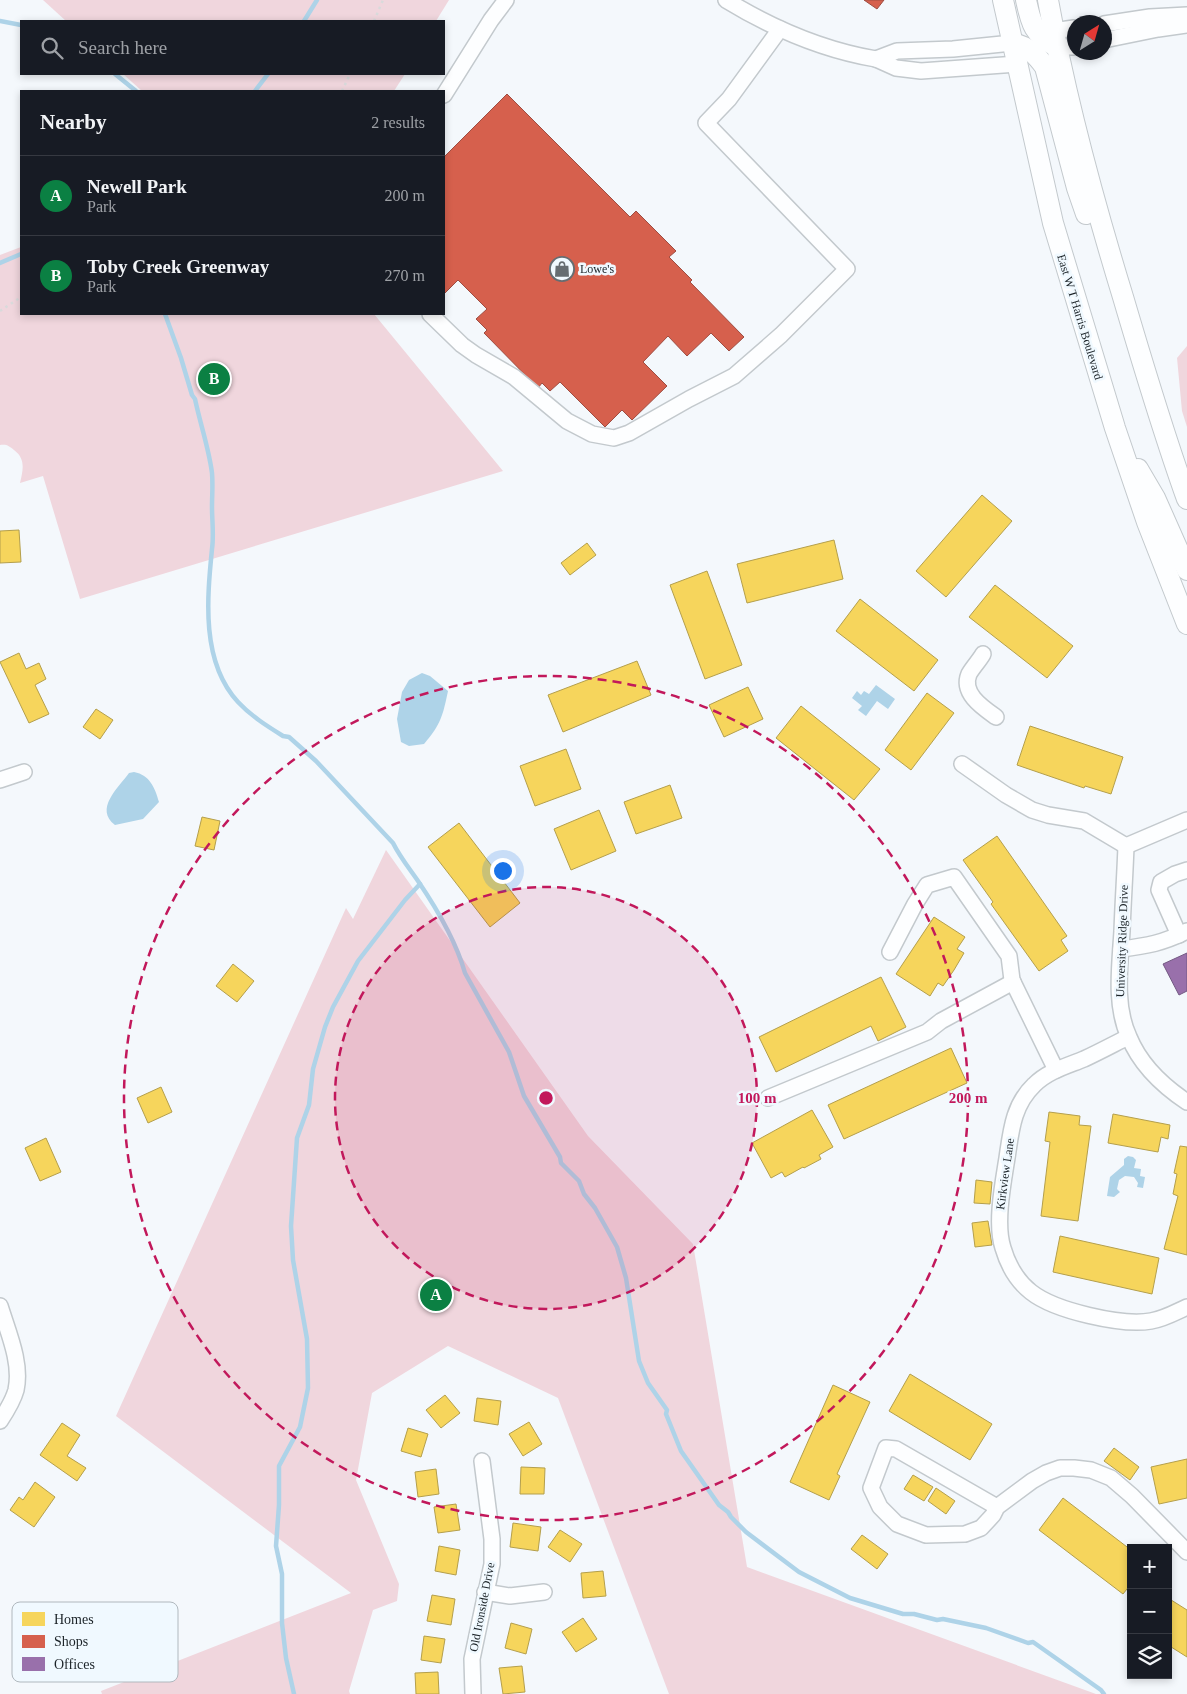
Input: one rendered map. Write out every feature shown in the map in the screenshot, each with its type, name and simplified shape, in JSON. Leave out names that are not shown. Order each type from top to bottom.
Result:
[{"type":"main road","name":"East W T Harris Boulevard","points":[[1003,0],[1053,224],[1097,374],[1147,522],[1187,624]]},
{"type":"main road","points":[[1026,0],[1034,28],[1044,40],[1062,42]]},
{"type":"main road","points":[[1048,0],[1062,42],[1079,144],[1163,432],[1187,499]]},
{"type":"main road","points":[[1012,44],[1034,52],[1045,66],[1080,197],[1098,241],[1114,267]]},
{"type":"main road","points":[[1115,428],[1155,498],[1187,570]]},
{"type":"street","points":[[445,93],[491,20],[506,0]]},
{"type":"street","points":[[726,0],[780,29],[825,46],[876,59],[896,68],[912,71],[986,68],[1017,64]]},
{"type":"street","points":[[1112,23],[1150,17],[1187,15]]},
{"type":"street","points":[[1112,38],[1158,29],[1187,26]]},
{"type":"street","points":[[431,315],[462,345],[514,378],[567,422],[592,434],[601,436],[614,438],[629,433],[734,376],[781,335],[847,269],[706,123],[728,99],[780,29]]},
{"type":"street","points":[[876,59],[897,51],[1012,44]]},
{"type":"street","points":[[983,654],[969,674],[967,684],[971,697],[996,717]]},
{"type":"street","points":[[962,764],[1006,795],[1032,810],[1048,815],[1084,821],[1126,846],[1187,820]]},
{"type":"street","points":[[0,780],[24,772]]},
{"type":"street","name":"University Ridge Drive","points":[[1126,846],[1120,1001],[1128,1037],[1153,1074],[1187,1102]]},
{"type":"street","points":[[1121,949],[1150,946],[1183,933],[1159,890],[1161,882],[1187,870]]},
{"type":"street","points":[[890,952],[927,885],[954,878],[1009,956],[1013,982],[1056,1070]]},
{"type":"street","points":[[768,1098],[927,1032],[941,1021],[1013,982]]},
{"type":"street","name":"Kirkview Lane","points":[[1128,1037],[1049,1073],[1034,1085],[1022,1099],[1014,1116],[999,1214],[1002,1246],[1012,1271],[1032,1292],[1056,1305],[1086,1314],[1124,1321],[1151,1321],[1187,1307]]},
{"type":"street","points":[[0,1306],[16,1359],[18,1377],[16,1392],[0,1421]]},
{"type":"street","points":[[997,1507],[896,1448],[886,1448],[871,1488],[880,1507],[897,1524],[926,1535],[965,1534],[981,1528],[993,1515],[997,1507],[1046,1473],[1060,1468],[1092,1470],[1111,1478],[1132,1496],[1187,1551]]},
{"type":"street","name":"Old Ironside Drive","points":[[473,1694],[472,1659],[492,1564],[492,1539],[482,1461]]},
{"type":"street","points":[[485,1592],[510,1596],[544,1592]]},
{"type":"path","points":[[374,20],[384,0]]},
{"type":"path","points":[[342,90],[350,75]]},
{"type":"path","points":[[0,311],[20,299]]},
{"type":"shaded area","points":[[43,0],[449,0],[437,20],[65,20]]},
{"type":"shaded area","points":[[124,75],[404,75],[395,90],[141,90]]},
{"type":"shaded area","points":[[20,247],[20,315],[375,315],[503,471],[80,599],[43,476],[20,483],[23,469],[18,453],[9,446],[0,445],[0,255]]},
{"type":"shaded area","points":[[1187,346],[1187,427],[1182,411],[1177,358]]},
{"type":"shaded area","points":[[386,850],[588,1136],[693,1244],[747,1567],[1096,1694],[669,1694],[558,1398],[448,1346],[372,1393],[356,1480],[399,1584],[397,1601],[373,1610],[349,1691],[350,1694],[102,1694],[101,1691],[124,1682],[178,1682],[178,1661],[351,1593],[116,1416],[346,908],[353,919]]},
{"type":"water","points":[[422,673],[430,676],[448,691],[443,713],[434,731],[424,744],[409,746],[401,742],[397,719],[402,692],[409,680]]},
{"type":"water","points":[[876,685],[895,699],[888,709],[877,701],[866,716],[858,710],[862,706],[852,698],[857,691],[861,695],[864,691],[869,694]]},
{"type":"water","points":[[134,772],[148,779],[154,787],[159,802],[143,819],[115,825],[109,819],[107,805],[119,785],[129,773]]},
{"type":"water","points":[[1128,1156],[1136,1160],[1134,1168],[1141,1169],[1140,1176],[1145,1177],[1143,1188],[1137,1187],[1138,1183],[1134,1177],[1125,1176],[1119,1180],[1117,1189],[1120,1192],[1114,1197],[1107,1196],[1110,1177],[1124,1165],[1124,1159]]},
{"type":"building: Homes","points":[[982,495],[1012,521],[946,597],[916,571]]},
{"type":"building: Homes","points":[[19,530],[21,562],[0,563],[0,531]]},
{"type":"building: Homes","points":[[834,540],[843,579],[747,603],[737,564]]},
{"type":"building: Homes","points":[[587,543],[596,555],[570,575],[561,563]]},
{"type":"building: Homes","points":[[707,571],[742,665],[705,679],[670,585]]},
{"type":"building: Homes","points":[[995,585],[1073,646],[1047,678],[969,617]]},
{"type":"building: Homes","points":[[860,599],[938,660],[914,691],[836,631]]},
{"type":"building: Homes","points":[[19,653],[26,669],[39,663],[46,679],[35,685],[49,714],[29,723],[0,662]]},
{"type":"building: Homes","points":[[637,661],[651,695],[563,732],[548,695]]},
{"type":"building: Homes","points":[[748,687],[763,719],[724,737],[709,705]]},
{"type":"building: Homes","points":[[927,693],[954,713],[911,770],[885,750]]},
{"type":"building: Homes","points":[[801,706],[880,769],[854,800],[776,738]]},
{"type":"building: Homes","points":[[96,709],[113,720],[100,739],[83,727]]},
{"type":"building: Homes","points":[[1030,726],[1123,757],[1111,794],[1085,786],[1084,788],[1017,765]]},
{"type":"building: Homes","points":[[566,749],[581,789],[535,806],[520,766]]},
{"type":"building: Homes","points":[[670,785],[682,818],[636,834],[624,802]]},
{"type":"building: Homes","points":[[599,810],[616,851],[571,870],[554,829]]},
{"type":"building: Homes","points":[[202,817],[220,821],[214,850],[195,846]]},
{"type":"building: Homes","points":[[459,823],[520,903],[490,927],[428,847]]},
{"type":"building: Homes","points":[[997,836],[1067,936],[1061,940],[1068,951],[1039,971],[991,904],[993,902],[963,860]]},
{"type":"building: Homes","points":[[934,917],[965,937],[957,949],[964,953],[954,970],[943,986],[938,983],[930,996],[896,974]]},
{"type":"building: Homes","points":[[233,964],[254,981],[237,1002],[216,986]]},
{"type":"building: Homes","points":[[881,977],[906,1027],[878,1041],[871,1026],[776,1072],[759,1037]]},
{"type":"building: Homes","points":[[951,1048],[967,1083],[844,1139],[828,1105]]},
{"type":"building: Homes","points":[[161,1087],[172,1112],[148,1123],[137,1098]]},
{"type":"building: Homes","points":[[812,1110],[833,1147],[819,1155],[821,1159],[804,1168],[785,1177],[782,1172],[771,1178],[752,1143]]},
{"type":"building: Homes","points":[[1049,1112],[1080,1116],[1079,1125],[1091,1126],[1078,1221],[1041,1216],[1050,1142],[1045,1141]]},
{"type":"building: Homes","points":[[1113,1114],[1170,1125],[1168,1139],[1161,1137],[1158,1152],[1108,1143]]},
{"type":"building: Homes","points":[[46,1138],[61,1172],[40,1181],[25,1148]]},
{"type":"building: Homes","points":[[1180,1146],[1187,1147],[1187,1255],[1164,1249],[1178,1196],[1173,1194],[1177,1174],[1174,1173]]},
{"type":"building: Homes","points":[[976,1180],[992,1182],[990,1204],[974,1203]]},
{"type":"building: Homes","points":[[988,1221],[992,1245],[975,1247],[972,1223]]},
{"type":"building: Homes","points":[[1060,1236],[1159,1258],[1152,1294],[1053,1272]]},
{"type":"building: Homes","points":[[910,1374],[992,1424],[970,1460],[889,1411]]},
{"type":"building: Homes","points":[[833,1385],[870,1402],[837,1474],[840,1476],[829,1500],[790,1482]]},
{"type":"building: Homes","points":[[445,1395],[460,1413],[441,1428],[426,1410]]},
{"type":"building: Homes","points":[[477,1398],[501,1401],[498,1425],[474,1421]]},
{"type":"building: Homes","points":[[529,1422],[542,1444],[523,1456],[509,1434]]},
{"type":"building: Homes","points":[[62,1423],[80,1435],[67,1456],[86,1468],[77,1481],[40,1455]]},
{"type":"building: Homes","points":[[408,1428],[428,1434],[421,1457],[401,1451]]},
{"type":"building: Homes","points":[[1114,1448],[1139,1467],[1130,1480],[1104,1461]]},
{"type":"building: Homes","points":[[1187,1459],[1187,1498],[1159,1504],[1151,1467]]},
{"type":"building: Homes","points":[[521,1467],[545,1468],[544,1494],[520,1494]]},
{"type":"building: Homes","points":[[436,1469],[439,1494],[418,1497],[415,1472]]},
{"type":"building: Homes","points":[[913,1475],[933,1487],[924,1501],[904,1489]]},
{"type":"building: Homes","points":[[35,1482],[55,1497],[34,1527],[10,1510],[19,1497],[23,1500]]},
{"type":"building: Homes","points":[[936,1488],[955,1501],[946,1514],[928,1501]]},
{"type":"building: Homes","points":[[1063,1498],[1127,1547],[1127,1589],[1123,1594],[1039,1530]]},
{"type":"building: Homes","points":[[456,1504],[460,1530],[438,1533],[434,1507]]},
{"type":"building: Homes","points":[[513,1523],[541,1527],[538,1551],[510,1547]]},
{"type":"building: Homes","points":[[560,1530],[582,1544],[570,1562],[548,1547]]},
{"type":"building: Homes","points":[[862,1535],[888,1554],[877,1569],[851,1549]]},
{"type":"building: Homes","points":[[439,1546],[460,1550],[456,1575],[435,1571]]},
{"type":"building: Homes","points":[[603,1571],[606,1596],[583,1598],[581,1573]]},
{"type":"building: Homes","points":[[432,1595],[455,1599],[451,1625],[427,1621]]},
{"type":"building: Homes","points":[[1172,1601],[1187,1610],[1187,1657],[1172,1648]]},
{"type":"building: Homes","points":[[583,1618],[597,1639],[576,1652],[562,1632]]},
{"type":"building: Homes","points":[[511,1623],[532,1629],[526,1654],[505,1648]]},
{"type":"building: Homes","points":[[424,1636],[445,1639],[441,1663],[421,1660]]},
{"type":"building: Homes","points":[[522,1666],[525,1692],[503,1694],[499,1668]]},
{"type":"building: Homes","points":[[438,1672],[439,1694],[416,1694],[415,1673]]},
{"type":"building: Shops","points":[[864,0],[884,0],[877,9]]},
{"type":"building: Shops","name":"Lowe's","points":[[507,94],[630,217],[636,211],[676,251],[669,257],[692,280],[690,282],[744,337],[729,351],[711,333],[687,356],[668,336],[643,362],[667,386],[632,420],[622,410],[605,427],[560,382],[550,391],[542,383],[538,388],[484,333],[487,330],[476,319],[487,309],[458,280],[445,293],[445,156]]},
{"type":"building: Offices","points":[[1187,953],[1187,991],[1179,995],[1163,964]]},
{"type":"waterway","points":[[305,20],[317,0]]},
{"type":"waterway","points":[[0,21],[20,25]]},
{"type":"waterway","points":[[116,75],[135,90]]},
{"type":"waterway","points":[[256,90],[267,75]]},
{"type":"waterway","points":[[0,263],[20,254]]},
{"type":"waterway","points":[[165,315],[195,399],[212,473],[213,538],[208,609],[209,629],[212,649],[226,686],[243,707],[283,736],[289,737],[316,761],[393,843],[439,914],[457,949],[465,973],[509,1052],[524,1096],[560,1157],[561,1163],[579,1181],[584,1194],[595,1208],[617,1247],[626,1278],[639,1361],[648,1383],[667,1410],[666,1414],[681,1451],[719,1505],[746,1532],[799,1572],[850,1598],[903,1614],[914,1614],[986,1628],[1028,1643],[1033,1642],[1104,1694]]},
{"type":"waterway","points":[[294,1694],[286,1658],[282,1623],[282,1574],[276,1546],[279,1466],[300,1427],[308,1388],[307,1339],[293,1260],[291,1226],[297,1138],[309,1105],[313,1069],[333,1007],[358,961],[405,900],[420,884]]},
{"type":"place","name":"Lowe's","points":[[562,269]]},
{"type":"place","name":"Toby Creek Greenway","points":[[214,379]]},
{"type":"place","name":"Newell Park","points":[[436,1295]]}]
